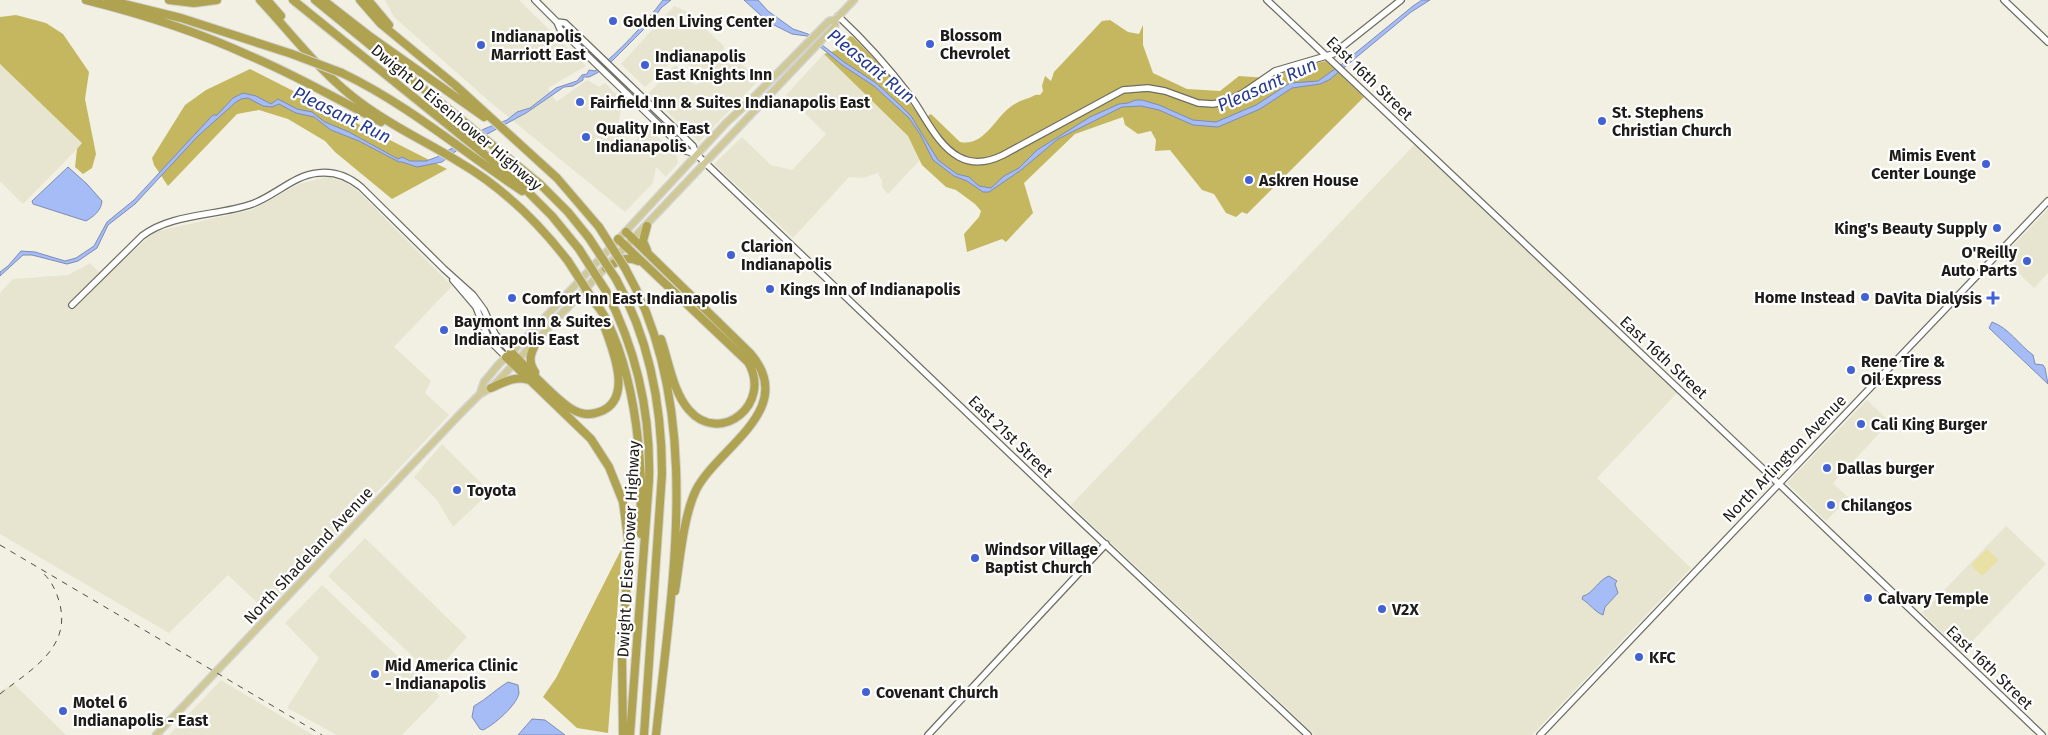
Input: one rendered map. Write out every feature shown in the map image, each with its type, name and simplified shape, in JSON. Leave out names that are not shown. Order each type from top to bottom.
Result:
[{"type":"highway","points":[[86,0],[142,15],[218,42],[269,65],[431,146]]},
{"type":"highway","points":[[108,0],[188,20],[292,54],[342,73],[384,95],[536,200]]},
{"type":"highway","points":[[169,0],[194,3],[217,0]]},
{"type":"highway","points":[[260,0],[319,65],[363,105],[459,162],[488,181],[511,200],[544,231],[568,261],[595,303],[601,309],[616,342],[633,406],[640,467],[640,521],[643,559]]},
{"type":"highway","points":[[267,0],[319,65]]},
{"type":"highway","name":"Dwight D Eisenhower Highway","points":[[293,0],[515,179],[579,249],[606,291],[636,363],[646,411],[650,464],[630,735]]},
{"type":"highway","name":"Dwight D Eisenhower Highway","points":[[315,0],[493,144],[551,194],[589,238],[616,280],[629,306],[645,348],[657,394],[662,434],[662,474],[644,735]]},
{"type":"highway","points":[[323,0],[360,29],[501,127],[557,178],[599,227],[625,268],[659,334],[678,390],[689,411],[701,419],[717,423],[731,420],[743,412],[752,401],[756,387],[754,375],[748,362],[618,238]]},
{"type":"highway","points":[[360,0],[381,24],[411,48],[487,117]]},
{"type":"highway","points":[[368,0],[411,48]]},
{"type":"highway","points":[[647,226],[643,241],[651,256]]},
{"type":"highway","points":[[626,232],[753,356],[761,369],[765,388],[763,405],[756,420],[707,475],[694,496],[688,512],[667,622]]},
{"type":"highway","points":[[606,268],[626,258],[643,262]]},
{"type":"highway","points":[[491,388],[519,377],[538,383],[569,407],[581,413],[598,413],[607,408],[614,401],[619,391],[619,378],[611,346],[595,303]]},
{"type":"highway","points":[[646,311],[665,370],[671,402],[676,450],[674,550],[656,735]]},
{"type":"highway","points":[[537,341],[530,359],[538,383]]},
{"type":"highway","points":[[508,355],[538,383],[594,442],[609,467],[623,502],[629,546],[622,657],[623,735]]},
{"type":"main road","name":"East 21st Street","points":[[535,0],[558,22],[560,29],[686,151],[696,154]]},
{"type":"main road","name":"North Shadeland Avenue","points":[[156,735],[480,394],[491,388],[647,226],[827,35],[835,26],[837,18],[854,0]]},
{"type":"main road","name":"East 16th Street","points":[[1267,0],[2042,735]]},
{"type":"main road","points":[[837,18],[895,77],[948,149],[961,158],[977,162],[991,160],[1003,155],[1123,90],[1154,89],[1198,104],[1217,104],[1238,96],[1275,71],[1327,56],[1342,48],[1402,0]]},
{"type":"main road","points":[[2004,0],[2048,42]]},
{"type":"main road","name":"North Shadeland Avenue","points":[[480,394],[484,382],[508,355],[618,238],[626,232],[696,154],[829,20],[837,18]]},
{"type":"main road","name":"East 21st Street","points":[[558,22],[565,23],[693,146],[696,154],[705,164],[1308,735]]},
{"type":"main road","points":[[72,305],[142,236],[153,229],[178,220],[250,205],[300,178],[319,173],[339,175],[352,180],[361,187],[444,269],[476,307],[490,340],[508,355]]},
{"type":"main road","name":"North Arlington Avenue","points":[[1540,735],[2048,201]]},
{"type":"main road","points":[[928,735],[1106,544]]},
{"type":"shaded area","points":[[385,0],[519,0],[586,66],[548,88],[556,102],[587,80],[599,87],[605,83],[617,95],[622,105],[617,130],[632,144],[648,127],[677,156],[678,163],[666,177],[656,167],[653,183],[625,212],[490,102],[394,17]]},
{"type":"shaded area","points":[[674,6],[686,11],[724,46],[724,52],[702,77],[679,56],[645,87],[621,64]]},
{"type":"shaded area","points":[[16,15],[46,23],[63,34],[89,72],[85,99],[96,154],[92,168],[83,174],[75,167],[77,149],[82,143],[0,64],[0,17]]},
{"type":"shaded area","points":[[1110,20],[1128,32],[1139,34],[1143,25],[1143,45],[1153,73],[1187,89],[1220,91],[1239,76],[1267,78],[1298,67],[1326,61],[1364,97],[1247,214],[1242,212],[1236,217],[1226,213],[1214,194],[1202,190],[1170,150],[1155,151],[1156,140],[1151,131],[1138,134],[1125,125],[1123,117],[1075,134],[1024,183],[1033,213],[1006,242],[1002,239],[967,252],[964,234],[979,217],[981,211],[975,204],[956,190],[946,187],[922,165],[908,136],[824,54],[837,50],[850,36],[853,37],[888,73],[928,128],[928,116],[931,114],[960,142],[968,142],[982,137],[1009,108],[1034,95],[1040,95],[1043,91],[1042,86],[1045,76],[1051,81],[1054,72],[1102,21]]},
{"type":"shaded area","points":[[727,51],[759,80],[699,142],[648,94],[675,65],[696,85]]},
{"type":"shaded area","points":[[824,54],[908,136],[920,160],[888,194],[882,187],[882,181],[878,173],[863,178],[849,177],[793,238],[714,164],[742,137],[771,165],[792,170],[826,134],[786,95]]},
{"type":"shaded area","points":[[0,64],[83,143],[23,204],[0,181]]},
{"type":"shaded area","points":[[250,69],[447,169],[392,199],[335,152],[325,141],[288,119],[259,110],[237,114],[168,186],[154,165],[152,158],[185,105],[206,90]]},
{"type":"shaded area","points":[[1415,144],[1678,392],[1597,478],[1691,568],[1532,735],[1315,735],[1071,505]]},
{"type":"shaded area","points":[[327,177],[345,182],[358,191],[452,286],[394,347],[431,381],[425,393],[449,415],[266,611],[228,575],[169,633],[0,534],[0,293],[13,279],[68,275],[90,263],[98,271],[109,274],[154,232],[251,210],[299,184]]},
{"type":"shaded area","points":[[2048,209],[2048,273],[2034,288],[2004,259],[2004,255]]},
{"type":"shaded area","points":[[1867,400],[1890,422],[1833,483],[1849,498],[1826,521],[1787,483]]},
{"type":"shaded area","points":[[442,444],[490,492],[453,527],[437,500],[414,477]]},
{"type":"shaded area","points":[[2006,526],[2046,564],[1962,652],[1922,613]]},
{"type":"shaded area","points":[[365,538],[467,637],[432,675],[328,576]]},
{"type":"shaded area","points":[[622,548],[608,733],[577,728],[543,697],[556,678]]},
{"type":"shaded area","points":[[1987,549],[1998,560],[1982,576],[1971,565]]},
{"type":"shaded area","points":[[322,585],[440,696],[402,735],[337,735],[287,708],[319,658],[285,623]]},
{"type":"shaded area","points":[[221,680],[313,735],[169,735]]},
{"type":"shaded area","points":[[14,684],[66,735],[0,735],[0,691]]},
{"type":"water","name":"Pleasant Run","points":[[663,0],[671,0],[661,8],[652,21],[613,60],[597,73],[589,77],[583,77],[583,80],[573,86],[564,87],[526,113],[456,151],[442,162],[417,167],[399,162],[359,141],[331,130],[314,117],[296,113],[279,104],[272,107],[263,106],[248,98],[241,99],[198,136],[135,204],[108,225],[97,248],[78,261],[67,264],[32,255],[23,255],[0,276],[0,272],[21,251],[35,252],[65,261],[76,258],[94,246],[107,222],[134,200],[213,115],[217,115],[233,98],[243,93],[256,96],[271,104],[278,99],[297,109],[312,112],[325,122],[349,132],[398,159],[402,157],[410,161],[426,161],[437,157],[484,129],[507,120],[517,112],[530,108],[556,88],[577,81],[582,75],[587,74],[589,70],[595,71],[614,55]]},
{"type":"water","name":"Pleasant Run","points":[[744,0],[758,0],[768,11],[793,29],[808,34],[844,62],[876,83],[911,116],[938,160],[957,174],[969,177],[979,186],[991,188],[1004,176],[1019,168],[1037,150],[1090,117],[1119,104],[1142,100],[1159,105],[1193,120],[1216,122],[1256,105],[1290,83],[1318,81],[1342,64],[1413,6],[1422,0],[1430,0],[1411,12],[1329,80],[1320,84],[1292,88],[1260,109],[1218,127],[1193,125],[1159,110],[1141,106],[1122,107],[1058,139],[1021,170],[989,192],[983,192],[967,181],[954,176],[933,160],[920,134],[909,118],[874,86],[842,65],[807,36],[792,34],[768,22]]},
{"type":"water","points":[[68,167],[102,201],[99,210],[86,221],[33,204],[32,201]]},
{"type":"water","points":[[1992,322],[2009,332],[2033,355],[2035,364],[2043,365],[2048,384],[1989,328]]},
{"type":"water","points":[[1609,576],[1617,581],[1615,584],[1618,593],[1605,607],[1603,615],[1582,599],[1583,596],[1590,593]]},
{"type":"water","points":[[508,682],[518,685],[519,693],[517,698],[510,709],[499,719],[483,730],[480,729],[472,717],[474,706]]},
{"type":"water","points":[[532,719],[545,720],[565,735],[518,735]]},
{"type":"railway","points":[[0,545],[322,735]]},
{"type":"railway","points":[[0,694],[46,656],[60,632],[62,618],[59,601],[53,587],[44,574]]},
{"type":"place","name":"Golden Living Center","points":[[613,21]]},
{"type":"place","name":"Blossom Chevrolet","points":[[930,44]]},
{"type":"place","name":"Indianapolis Marriott East","points":[[481,45]]},
{"type":"place","name":"Indianapolis East Knights Inn","points":[[645,65]]},
{"type":"place","name":"Fairfield Inn & Suites Indianapolis East","points":[[580,102]]},
{"type":"place","name":"St. Stephens Christian Church","points":[[1602,121]]},
{"type":"place","name":"Quality Inn East Indianapolis","points":[[586,137]]},
{"type":"place","name":"Mimis Event Center Lounge","points":[[1986,164]]},
{"type":"place","name":"Askren House","points":[[1249,180]]},
{"type":"place","name":"King's Beauty Supply","points":[[1997,228]]},
{"type":"place","name":"Clarion Indianapolis","points":[[731,255]]},
{"type":"place","name":"O'Reilly Auto Parts","points":[[2027,261]]},
{"type":"place","name":"Kings Inn of Indianapolis","points":[[770,289]]},
{"type":"place","name":"Home Instead","points":[[1865,297]]},
{"type":"place","name":"Comfort Inn East Indianapolis","points":[[512,298]]},
{"type":"place","name":"DaVita Dialysis","points":[[1993,298]]},
{"type":"place","name":"Baymont Inn & Suites Indianapolis East","points":[[444,330]]},
{"type":"place","name":"Rene Tire & Oil Express","points":[[1851,370]]},
{"type":"place","name":"Cali King Burger","points":[[1861,424]]},
{"type":"place","name":"Dallas burger","points":[[1827,468]]},
{"type":"place","name":"Toyota","points":[[457,490]]},
{"type":"place","name":"Chilangos","points":[[1831,505]]},
{"type":"place","name":"Windsor Village Baptist Church","points":[[975,558]]},
{"type":"place","name":"Calvary Temple","points":[[1868,598]]},
{"type":"place","name":"V2X","points":[[1382,609]]},
{"type":"place","name":"KFC","points":[[1639,657]]},
{"type":"place","name":"Mid America Clinic - Indianapolis","points":[[375,674]]},
{"type":"place","name":"Covenant Church","points":[[866,692]]},
{"type":"place","name":"Motel 6 Indianapolis - East","points":[[63,711]]}]
